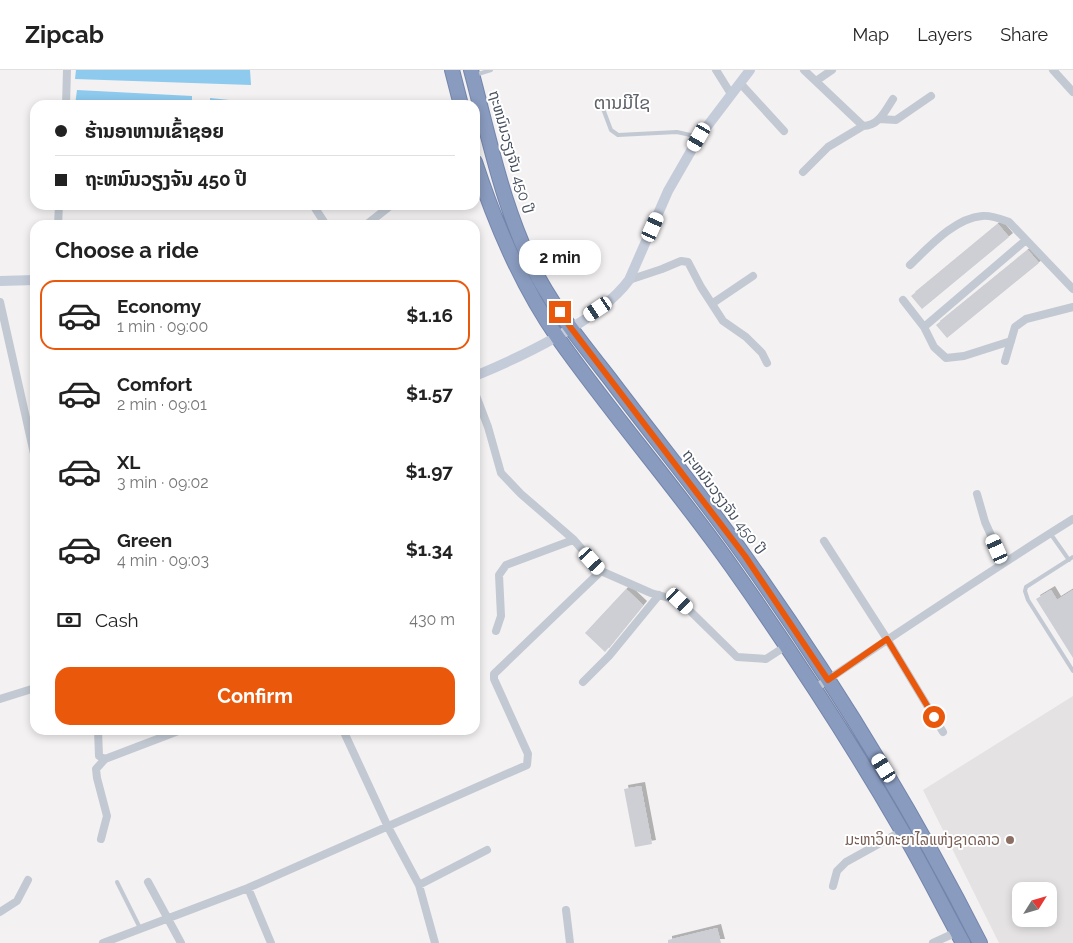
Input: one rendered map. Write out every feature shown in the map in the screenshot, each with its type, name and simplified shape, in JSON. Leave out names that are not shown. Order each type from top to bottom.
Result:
[{"type":"highway","points":[[452,70],[460,100]]},
{"type":"highway","name":"ຖະຫນົນວຽງຈັນ 450 ປີ","points":[[472,73],[479,100]]},
{"type":"highway","name":"ຖະຫນົນວຽງຈັນ 450 ປີ","points":[[480,105],[502,192],[539,279],[571,328],[745,556],[828,680],[894,785],[942,869],[980,943]]},
{"type":"highway","points":[[480,176],[505,244],[557,336],[731,565],[786,646],[869,774],[960,937]]},
{"type":"street","points":[[66,100],[67,70]]},
{"type":"street","points":[[716,70],[732,94]]},
{"type":"street","points":[[480,374],[571,328],[611,300],[629,280],[668,192],[699,137],[750,70]]},
{"type":"street","points":[[804,70],[863,126]]},
{"type":"street","points":[[816,81],[832,70]]},
{"type":"street","points":[[1053,70],[1073,92]]},
{"type":"street","points":[[740,83],[784,131]]},
{"type":"street","points":[[880,119],[896,120],[931,96]]},
{"type":"street","points":[[803,172],[828,147],[863,126],[873,124],[880,119],[893,99]]},
{"type":"street","points":[[372,220],[385,210]]},
{"type":"street","points":[[910,264],[946,232],[965,221],[982,216],[996,218],[1009,222],[1073,289]]},
{"type":"street","points":[[924,327],[1026,240]]},
{"type":"street","points":[[629,280],[681,261],[688,262],[701,287],[723,321],[746,337],[762,353],[767,363]]},
{"type":"street","points":[[713,303],[754,276]]},
{"type":"street","points":[[0,281],[30,280]]},
{"type":"street","points":[[904,300],[924,327],[934,347],[946,358],[964,356],[1011,341]]},
{"type":"street","points":[[0,302],[30,436]]},
{"type":"street","points":[[1005,361],[1015,327],[1026,320],[1073,307]]},
{"type":"street","points":[[480,406],[501,472],[521,494],[573,540],[601,571],[659,595],[680,601],[737,656],[766,659],[786,646]]},
{"type":"street","points":[[977,494],[985,522],[1003,562]]},
{"type":"street","points":[[814,689],[1003,562],[1072,521]]},
{"type":"street","points":[[496,631],[501,616],[499,575],[506,564],[573,540]]},
{"type":"street","points":[[824,541],[944,732]]},
{"type":"street","points":[[103,943],[248,888],[527,765],[528,754],[494,679],[494,674],[601,571]]},
{"type":"street","points":[[583,682],[609,656],[659,595]]},
{"type":"street","points":[[0,699],[30,690]]},
{"type":"street","points":[[98,735],[99,756],[105,759]]},
{"type":"street","points":[[101,839],[107,816],[96,769],[105,759],[169,735]]},
{"type":"street","points":[[345,735],[388,827],[419,885],[435,943]]},
{"type":"street","points":[[833,886],[837,871],[846,862],[902,831]]},
{"type":"street","points":[[419,885],[487,850]]},
{"type":"street","points":[[0,912],[18,901],[28,880]]},
{"type":"street","points":[[148,882],[181,943]]},
{"type":"street","points":[[248,888],[271,943]]},
{"type":"street","points":[[566,910],[570,943]]},
{"type":"street","points":[[933,943],[960,937]]},
{"type":"lane","points":[[472,73],[491,70]]},
{"type":"lane","points":[[602,106],[611,130],[618,135],[677,132],[699,137]]},
{"type":"lane","points":[[1050,533],[1071,558],[1026,587],[1025,591],[1028,600],[1073,671]]},
{"type":"lane","points":[[117,882],[140,928]]},
{"type":"shaded area","name":"ມະຫາວິທະຍາໄລແຫ່ງຊາດລາວ","points":[[1073,696],[1073,943],[999,943],[923,790]]},
{"type":"water","points":[[76,70],[250,70],[251,85],[75,79]]},
{"type":"water","points":[[77,90],[192,96],[192,100],[76,100]]},
{"type":"water","points":[[210,98],[230,100],[210,100]]},
{"type":"building","points":[[998,224],[1009,237],[922,309],[911,296]]},
{"type":"building","points":[[1028,250],[1039,263],[947,338],[936,325]]},
{"type":"building","points":[[626,589],[643,605],[605,652],[585,633]]},
{"type":"building","points":[[1051,590],[1057,600],[1073,590],[1073,658],[1036,599]]},
{"type":"building","points":[[641,786],[652,844],[635,847],[624,789]]},
{"type":"building","points":[[717,928],[721,943],[668,943],[668,940]]},
{"type":"place","name":"ມະຫາວິທະຍາໄລແຫ່ງຊາດລາວ","points":[[1010,840]]},
{"type":"district","name":"ຕານມີໄຊ","points":[[622,102]]},
{"type":"route","points":[[560,312],[745,556],[828,680],[887,639],[934,717]]}]
